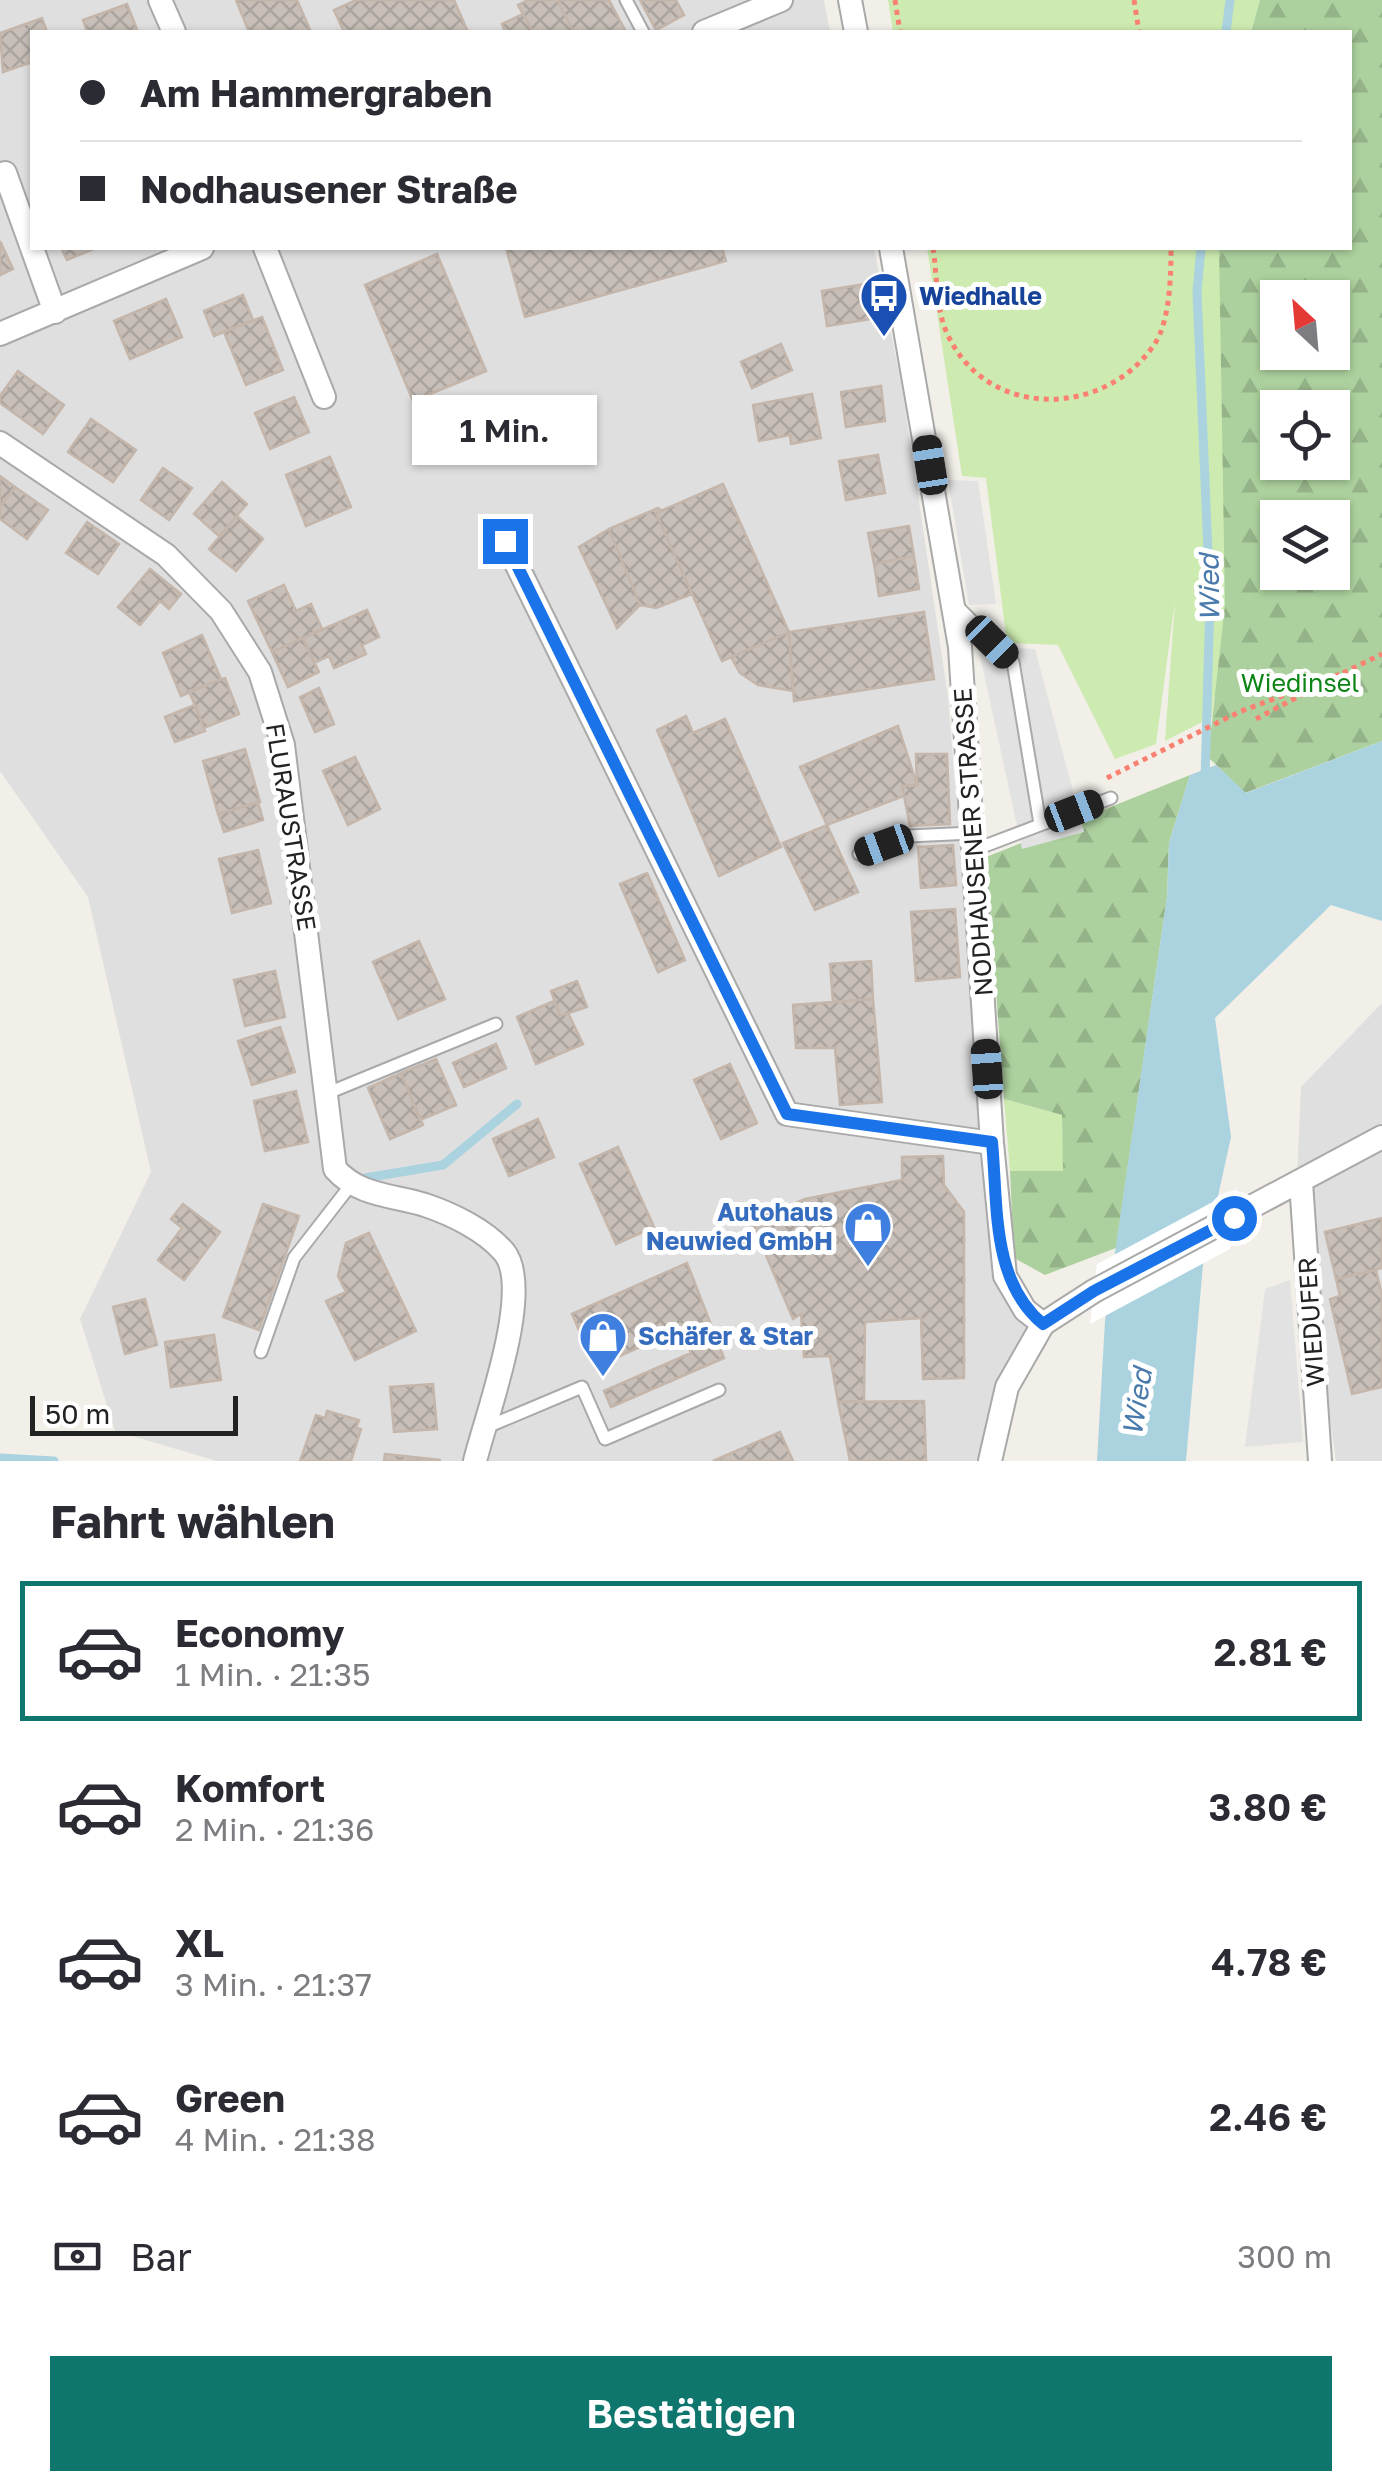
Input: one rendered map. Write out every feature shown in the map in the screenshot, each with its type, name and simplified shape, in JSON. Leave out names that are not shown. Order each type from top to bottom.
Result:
[{"type":"street","points":[[160,0],[173,30]]},
{"type":"street","points":[[709,30],[781,0]]},
{"type":"street","points":[[850,0],[856,30]]},
{"type":"street","points":[[5,173],[30,241]]},
{"type":"street","points":[[33,250],[56,312]]},
{"type":"street","points":[[0,334],[197,250]]},
{"type":"street","points":[[266,250],[324,397]]},
{"type":"street","name":"NODHAUSENER STRASSE","points":[[890,250],[960,647],[992,1142],[1006,1276],[1026,1310],[1043,1324]]},
{"type":"street","name":"FLURAUSTRASSE","points":[[0,443],[166,555],[221,610],[260,672],[283,745],[335,1169],[350,1186]]},
{"type":"street","points":[[505,541],[787,1114],[992,1142]]},
{"type":"street","points":[[990,1461],[1008,1387],[1043,1324],[1094,1291],[1382,1136]]},
{"type":"street","name":"WIEDUFER","points":[[1301,1182],[1320,1461]]},
{"type":"street","points":[[350,1186],[428,1206],[473,1226],[506,1254],[516,1294],[476,1461]]},
{"type":"lane","points":[[626,0],[642,30]]},
{"type":"lane","points":[[952,601],[1013,662],[1040,824]]},
{"type":"lane","points":[[859,854],[909,836],[973,841],[1040,824],[1111,798]]},
{"type":"lane","points":[[328,1093],[496,1024]]},
{"type":"lane","points":[[261,1352],[294,1258],[350,1186]]},
{"type":"lane","points":[[483,1429],[582,1386],[606,1439],[720,1390]]},
{"type":"path","points":[[895,0],[900,30]]},
{"type":"path","points":[[1134,0],[1138,30]]},
{"type":"path","points":[[933,250],[946,330],[966,360],[1020,398],[1054,402],[1086,397],[1127,376],[1156,343],[1164,315],[1171,250]]},
{"type":"path","points":[[1256,719],[1382,654]]},
{"type":"path","points":[[1114,775],[1239,712],[1342,673]]},
{"type":"shaded area","points":[[0,0],[824,0],[830,30],[30,30],[30,250],[874,250],[902,387],[948,697],[994,1258],[1047,1344],[1017,1392],[1000,1461],[217,1461],[115,1431],[80,1319],[151,1172],[88,897],[0,771]]},
{"type":"shaded area","points":[[948,480],[978,481],[996,604],[969,605]]},
{"type":"shaded area","points":[[978,646],[1035,649],[1084,832],[1022,849]]},
{"type":"shaded area","points":[[1382,1003],[1382,1461],[1336,1461],[1297,1177],[1301,1087]]},
{"type":"shaded area","points":[[1290,1280],[1303,1442],[1245,1447],[1265,1289]]},
{"type":"green space","points":[[888,0],[1260,0],[1252,30],[893,30]]},
{"type":"green space","name":"Wiedinsel","points":[[1260,0],[1382,0],[1382,741],[1245,793],[1208,757],[1225,605],[1219,250],[1352,250],[1352,30],[1252,30]]},
{"type":"green space","points":[[927,250],[1219,250],[1222,309],[1260,413],[1260,480],[1350,477],[1373,482],[1382,637],[1214,697],[1212,717],[1165,741],[1175,601],[1156,744],[1115,759],[1058,645],[1007,643],[986,478],[962,476]]},
{"type":"green space","points":[[1190,775],[1169,843],[1167,897],[1116,1248],[1045,1275],[1014,1258],[1010,1171],[1063,1171],[1062,1115],[1004,1099],[986,857]]},
{"type":"green space","points":[[1004,1099],[1062,1115],[1064,1171],[1010,1171]]},
{"type":"water","points":[[1382,741],[1382,921],[1331,905],[1215,1018],[1231,1137],[1203,1264],[1186,1461],[1097,1461],[1105,1321],[1167,897],[1169,843],[1190,775],[1216,765],[1246,793]]},
{"type":"pier","points":[[1237,1189],[1230,1249],[1090,1324],[1097,1264]]},
{"type":"building","points":[[236,0],[297,0],[310,30],[248,30]]},
{"type":"building","points":[[356,0],[454,0],[467,30],[343,30],[334,10]]},
{"type":"building","points":[[528,0],[557,0],[573,30],[532,30],[518,5]]},
{"type":"building","points":[[557,0],[609,0],[625,30],[573,30]]},
{"type":"building","points":[[640,0],[676,0],[684,15],[656,30]]},
{"type":"building","points":[[127,4],[137,30],[86,30],[83,20]]},
{"type":"building","points":[[523,14],[532,30],[504,30],[502,24]]},
{"type":"building","points":[[42,18],[46,30],[30,30],[30,63],[3,72],[0,33]]},
{"type":"building","points":[[0,241],[13,269],[0,275]]},
{"type":"building","points":[[62,250],[91,250],[67,260]]},
{"type":"building","points":[[507,250],[723,250],[726,261],[525,317]]},
{"type":"building","points":[[437,254],[486,371],[413,401],[365,285]]},
{"type":"building","points":[[865,284],[871,319],[827,326],[822,291]]},
{"type":"building","points":[[243,295],[253,320],[214,336],[204,311]]},
{"type":"building","points":[[166,299],[182,337],[130,359],[114,321]]},
{"type":"building","points":[[262,317],[283,370],[246,385],[224,332]]},
{"type":"building","points":[[781,344],[792,370],[752,388],[741,362]]},
{"type":"building","points":[[18,371],[64,405],[43,434],[0,403],[0,396]]},
{"type":"building","points":[[881,386],[885,421],[846,427],[841,392]]},
{"type":"building","points":[[812,394],[821,438],[791,444],[790,435],[759,441],[753,405]]},
{"type":"building","points":[[294,397],[309,432],[270,449],[255,413]]},
{"type":"building","points":[[91,419],[136,450],[113,482],[68,452]]},
{"type":"building","points":[[878,455],[885,493],[846,500],[839,461]]},
{"type":"building","points":[[330,457],[351,507],[306,526],[286,475]]},
{"type":"building","points":[[163,468],[192,488],[169,520],[141,500]]},
{"type":"building","points":[[0,476],[15,487],[0,507]]},
{"type":"building","points":[[222,482],[247,504],[219,536],[194,514]]},
{"type":"building","points":[[723,484],[789,632],[722,661],[656,513]]},
{"type":"building","points":[[15,487],[48,510],[27,539],[0,519],[0,507]]},
{"type":"building","points":[[658,508],[662,511],[656,513],[692,594],[656,608],[640,605],[609,529]]},
{"type":"building","points":[[237,516],[263,539],[236,571],[209,549]]},
{"type":"building","points":[[87,522],[119,544],[98,574],[66,553]]},
{"type":"building","points":[[909,526],[914,556],[874,564],[868,533]]},
{"type":"building","points":[[609,529],[640,605],[617,628],[579,547]]},
{"type":"building","points":[[914,556],[919,589],[879,596],[874,564]]},
{"type":"building","points":[[150,569],[181,594],[169,609],[160,601],[140,625],[118,607]]},
{"type":"building","points":[[284,585],[296,611],[311,604],[322,629],[272,652],[248,601]]},
{"type":"building","points":[[367,610],[379,637],[362,645],[366,654],[334,668],[329,656],[314,663],[303,638]]},
{"type":"building","points":[[924,612],[934,679],[794,701],[789,632]]},
{"type":"building","points":[[789,632],[793,691],[758,685],[740,673],[731,657]]},
{"type":"building","points":[[202,635],[221,679],[181,696],[163,653]]},
{"type":"building","points":[[303,638],[319,672],[288,687],[272,652]]},
{"type":"building","points":[[225,678],[239,714],[204,728],[189,691]]},
{"type":"building","points":[[319,688],[334,724],[315,732],[300,697]]},
{"type":"building","points":[[195,705],[205,731],[175,742],[165,717]]},
{"type":"building","points":[[686,716],[693,733],[725,719],[781,847],[719,876],[657,730]]},
{"type":"building","points":[[898,726],[917,785],[902,786],[904,796],[827,825],[800,767]]},
{"type":"building","points":[[245,749],[260,802],[218,814],[203,761]]},
{"type":"building","points":[[916,754],[947,754],[950,824],[910,826],[902,786],[917,785]]},
{"type":"building","points":[[355,757],[380,809],[348,825],[323,771]]},
{"type":"building","points":[[258,802],[263,820],[224,832],[218,814]]},
{"type":"building","points":[[827,825],[858,892],[815,910],[783,843]]},
{"type":"building","points":[[953,845],[956,885],[921,888],[918,847]]},
{"type":"building","points":[[258,850],[271,903],[232,913],[219,859]]},
{"type":"building","points":[[647,873],[685,960],[658,972],[620,884]]},
{"type":"building","points":[[955,909],[960,977],[916,981],[911,912]]},
{"type":"building","points":[[419,941],[445,999],[398,1019],[373,962]]},
{"type":"building","points":[[871,961],[873,999],[833,1002],[830,964]]},
{"type":"building","points":[[275,971],[285,1017],[245,1026],[234,980]]},
{"type":"building","points":[[577,981],[587,1007],[560,1016],[551,991]]},
{"type":"building","points":[[873,999],[882,1102],[840,1105],[835,1048],[796,1048],[793,1005]]},
{"type":"building","points":[[554,1001],[560,1016],[568,1013],[583,1044],[536,1064],[517,1017]]},
{"type":"building","points":[[280,1027],[295,1072],[252,1085],[238,1041]]},
{"type":"building","points":[[496,1044],[506,1068],[464,1087],[453,1063]]},
{"type":"building","points":[[436,1059],[456,1105],[420,1120],[401,1073]]},
{"type":"building","points":[[730,1064],[757,1123],[721,1139],[694,1080]]},
{"type":"building","points":[[401,1073],[423,1125],[390,1139],[368,1088]]},
{"type":"building","points":[[296,1091],[308,1142],[265,1151],[254,1101]]},
{"type":"building","points":[[538,1119],[554,1157],[509,1176],[493,1139]]},
{"type":"building","points":[[618,1147],[654,1227],[616,1244],[580,1164]]},
{"type":"building","name":"Autohaus Neuwied GmbH","points":[[943,1156],[944,1185],[964,1212],[964,1378],[923,1379],[921,1318],[865,1322],[864,1401],[838,1402],[830,1356],[804,1357],[801,1314],[793,1319],[752,1222],[805,1199],[902,1180],[902,1157]]},
{"type":"building","points":[[183,1204],[220,1232],[184,1280],[158,1260],[182,1228],[171,1219]]},
{"type":"building","points":[[263,1204],[299,1216],[259,1330],[223,1317]]},
{"type":"building","points":[[1382,1218],[1382,1268],[1336,1279],[1325,1232]]},
{"type":"building","points":[[369,1233],[416,1331],[355,1360],[326,1301],[346,1292],[338,1276],[346,1243]]},
{"type":"building","points":[[687,1263],[724,1358],[611,1407],[604,1391],[691,1353],[680,1329],[595,1367],[572,1314]]},
{"type":"building","points":[[1376,1270],[1382,1295],[1382,1387],[1352,1394],[1330,1299],[1340,1296],[1336,1279]]},
{"type":"building","points":[[145,1299],[157,1345],[125,1354],[113,1307]]},
{"type":"building","points":[[214,1335],[221,1380],[171,1387],[165,1342]]},
{"type":"building","points":[[433,1384],[437,1429],[394,1432],[390,1387]]},
{"type":"building","points":[[924,1401],[926,1461],[850,1461],[838,1402]]},
{"type":"building","points":[[327,1411],[359,1420],[356,1428],[361,1429],[351,1461],[300,1461],[316,1415],[325,1418]]},
{"type":"building","points":[[780,1432],[793,1461],[713,1461]]},
{"type":"building","points":[[385,1454],[441,1460],[384,1461]]},
{"type":"waterway","name":"Wied","points":[[1226,30],[1230,0]]},
{"type":"waterway","name":"Wied","points":[[1201,250],[1197,292],[1210,600],[1205,779]]},
{"type":"waterway","points":[[365,1178],[443,1165],[517,1104]]},
{"type":"waterway","points":[[0,1458],[54,1461]]},
{"type":"place","name":"Wiedhalle","points":[[884,338]]},
{"type":"place","name":"Autohaus Neuwied GmbH","points":[[868,1268]]},
{"type":"place","name":"Schäfer & Star","points":[[603,1378]]},
{"type":"route","points":[[505,541],[787,1114],[992,1142],[1006,1276],[1026,1310],[1043,1324],[1094,1291],[1234,1218]]}]
